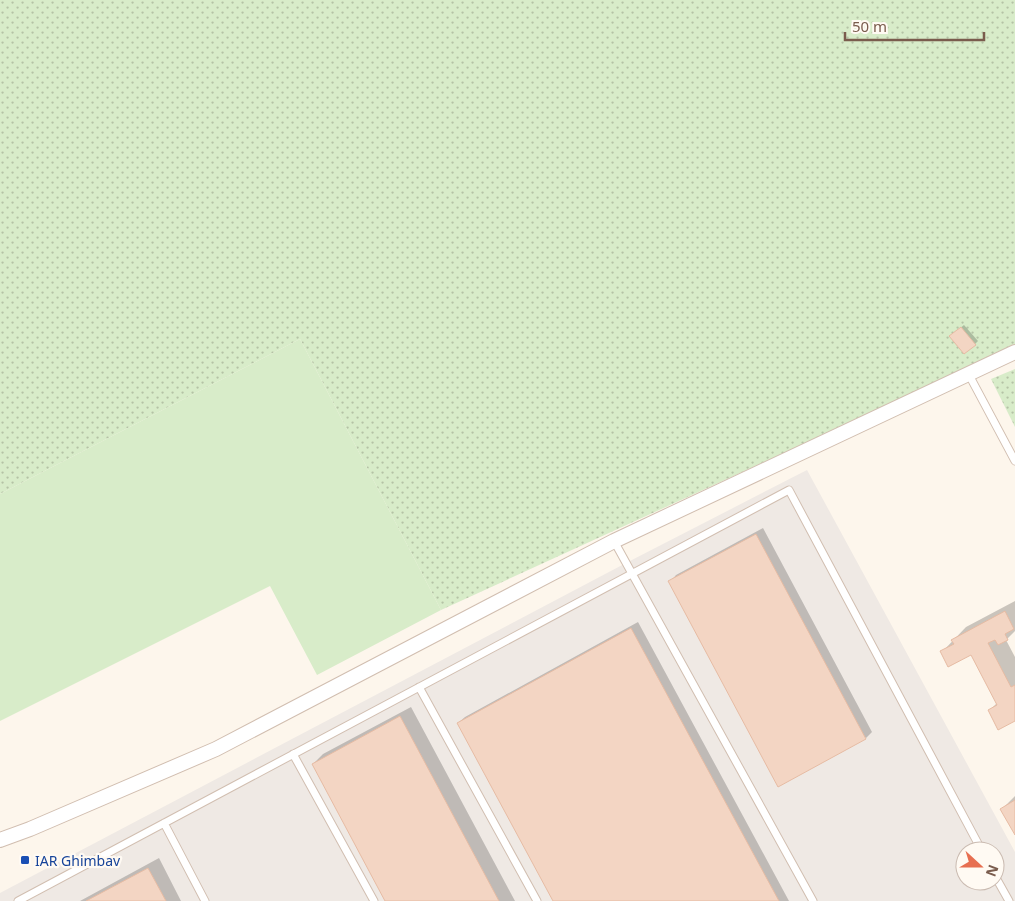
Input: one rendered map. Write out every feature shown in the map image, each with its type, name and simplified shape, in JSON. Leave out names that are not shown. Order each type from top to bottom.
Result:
[{"type":"street","points":[[0,840],[30,830],[216,749],[614,541],[1015,352]]},
{"type":"lane","points":[[968,373],[1015,461]]},
{"type":"lane","points":[[18,901],[789,490],[977,841]]},
{"type":"lane","points":[[614,541],[813,901]]},
{"type":"lane","points":[[419,687],[537,901]]},
{"type":"lane","points":[[293,754],[374,901]]},
{"type":"lane","points":[[164,823],[205,901]]},
{"type":"shaded area","name":"IAR Ghimbav","points":[[807,470],[1015,852],[1015,901],[0,901],[0,893],[626,563]]},
{"type":"green space","points":[[0,0],[1015,0],[1015,347],[441,610],[300,339],[0,494]]},
{"type":"green space","points":[[300,339],[441,610],[317,675],[270,586],[0,721],[0,494]]},
{"type":"green space","points":[[1015,369],[1015,427],[991,379]]},
{"type":"building","points":[[961,327],[976,345],[964,354],[949,336]]},
{"type":"building","points":[[756,534],[866,739],[778,787],[668,581]]},
{"type":"building","points":[[1005,611],[1014,629],[1005,634],[1008,640],[998,645],[995,640],[988,643],[1011,687],[1015,685],[1015,721],[998,730],[988,710],[997,705],[971,655],[948,667],[940,651],[954,644],[951,640]]},
{"type":"building","points":[[631,628],[779,901],[553,901],[457,723]]},
{"type":"building","points":[[400,716],[499,901],[385,901],[312,764]]},
{"type":"building","points":[[1015,800],[1015,835],[1000,809]]},
{"type":"building","points":[[148,868],[166,901],[86,901]]},
{"type":"place","name":"IAR Ghimbav","points":[[25,860]]}]
